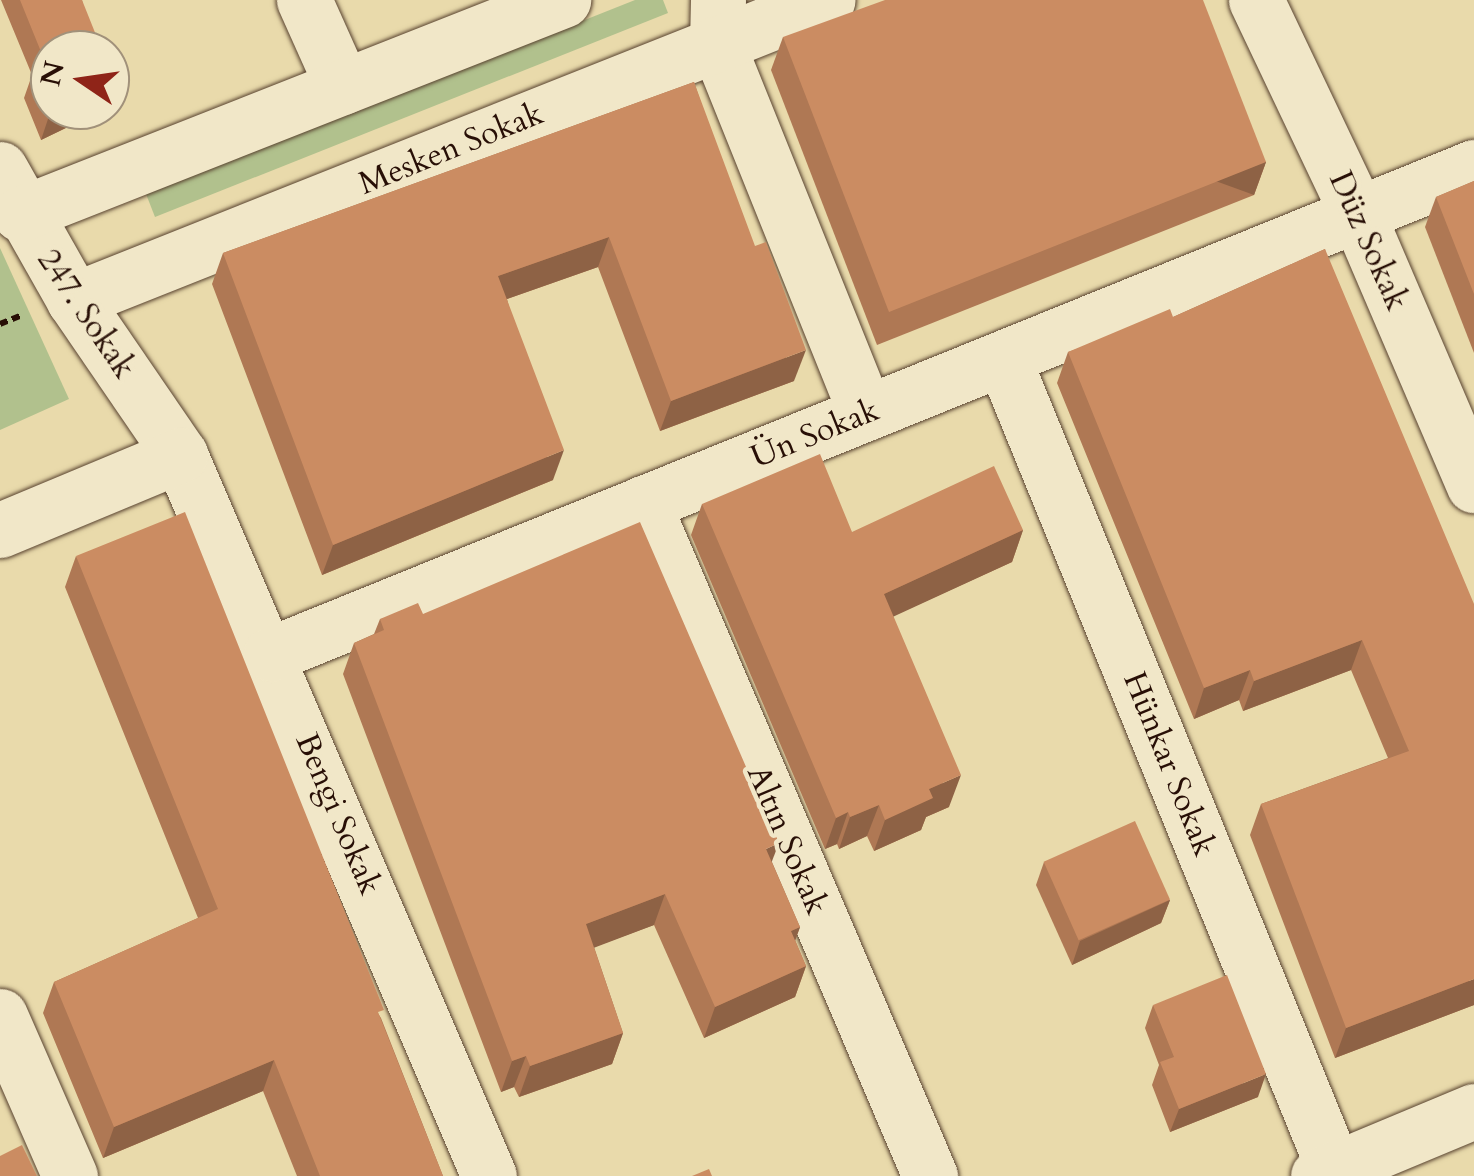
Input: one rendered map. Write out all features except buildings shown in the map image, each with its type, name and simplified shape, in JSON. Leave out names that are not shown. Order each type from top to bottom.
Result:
[{"type":"street","points":[[304,0],[343,87]]},
{"type":"street","points":[[10,191],[343,87],[563,0]]},
{"type":"street","name":"Mesken Sokak","points":[[74,300],[718,22],[828,0]]},
{"type":"street","name":"Düz Sokak","points":[[1256,0],[1358,215],[1474,485]]},
{"type":"street","points":[[718,22],[866,413]]},
{"type":"street","name":"Ün Sokak","points":[[271,654],[1474,167]]},
{"type":"street","name":"247. Sokak","points":[[10,191],[74,300],[180,454]]},
{"type":"street","name":"Hünkar Sokak","points":[[1004,358],[1326,1173]]},
{"type":"street","points":[[0,530],[180,454]]},
{"type":"street","name":"Bengi Sokak","points":[[180,454],[271,654],[489,1176]]},
{"type":"street","name":"Altın Sokak","points":[[643,503],[930,1176]]},
{"type":"street","points":[[0,1016],[70,1176]]},
{"type":"street","points":[[1326,1173],[1474,1111]]},
{"type":"green space","points":[[635,0],[663,0],[668,13],[155,217],[146,194]]},
{"type":"green space","points":[[0,248],[69,399],[0,430]]}]
